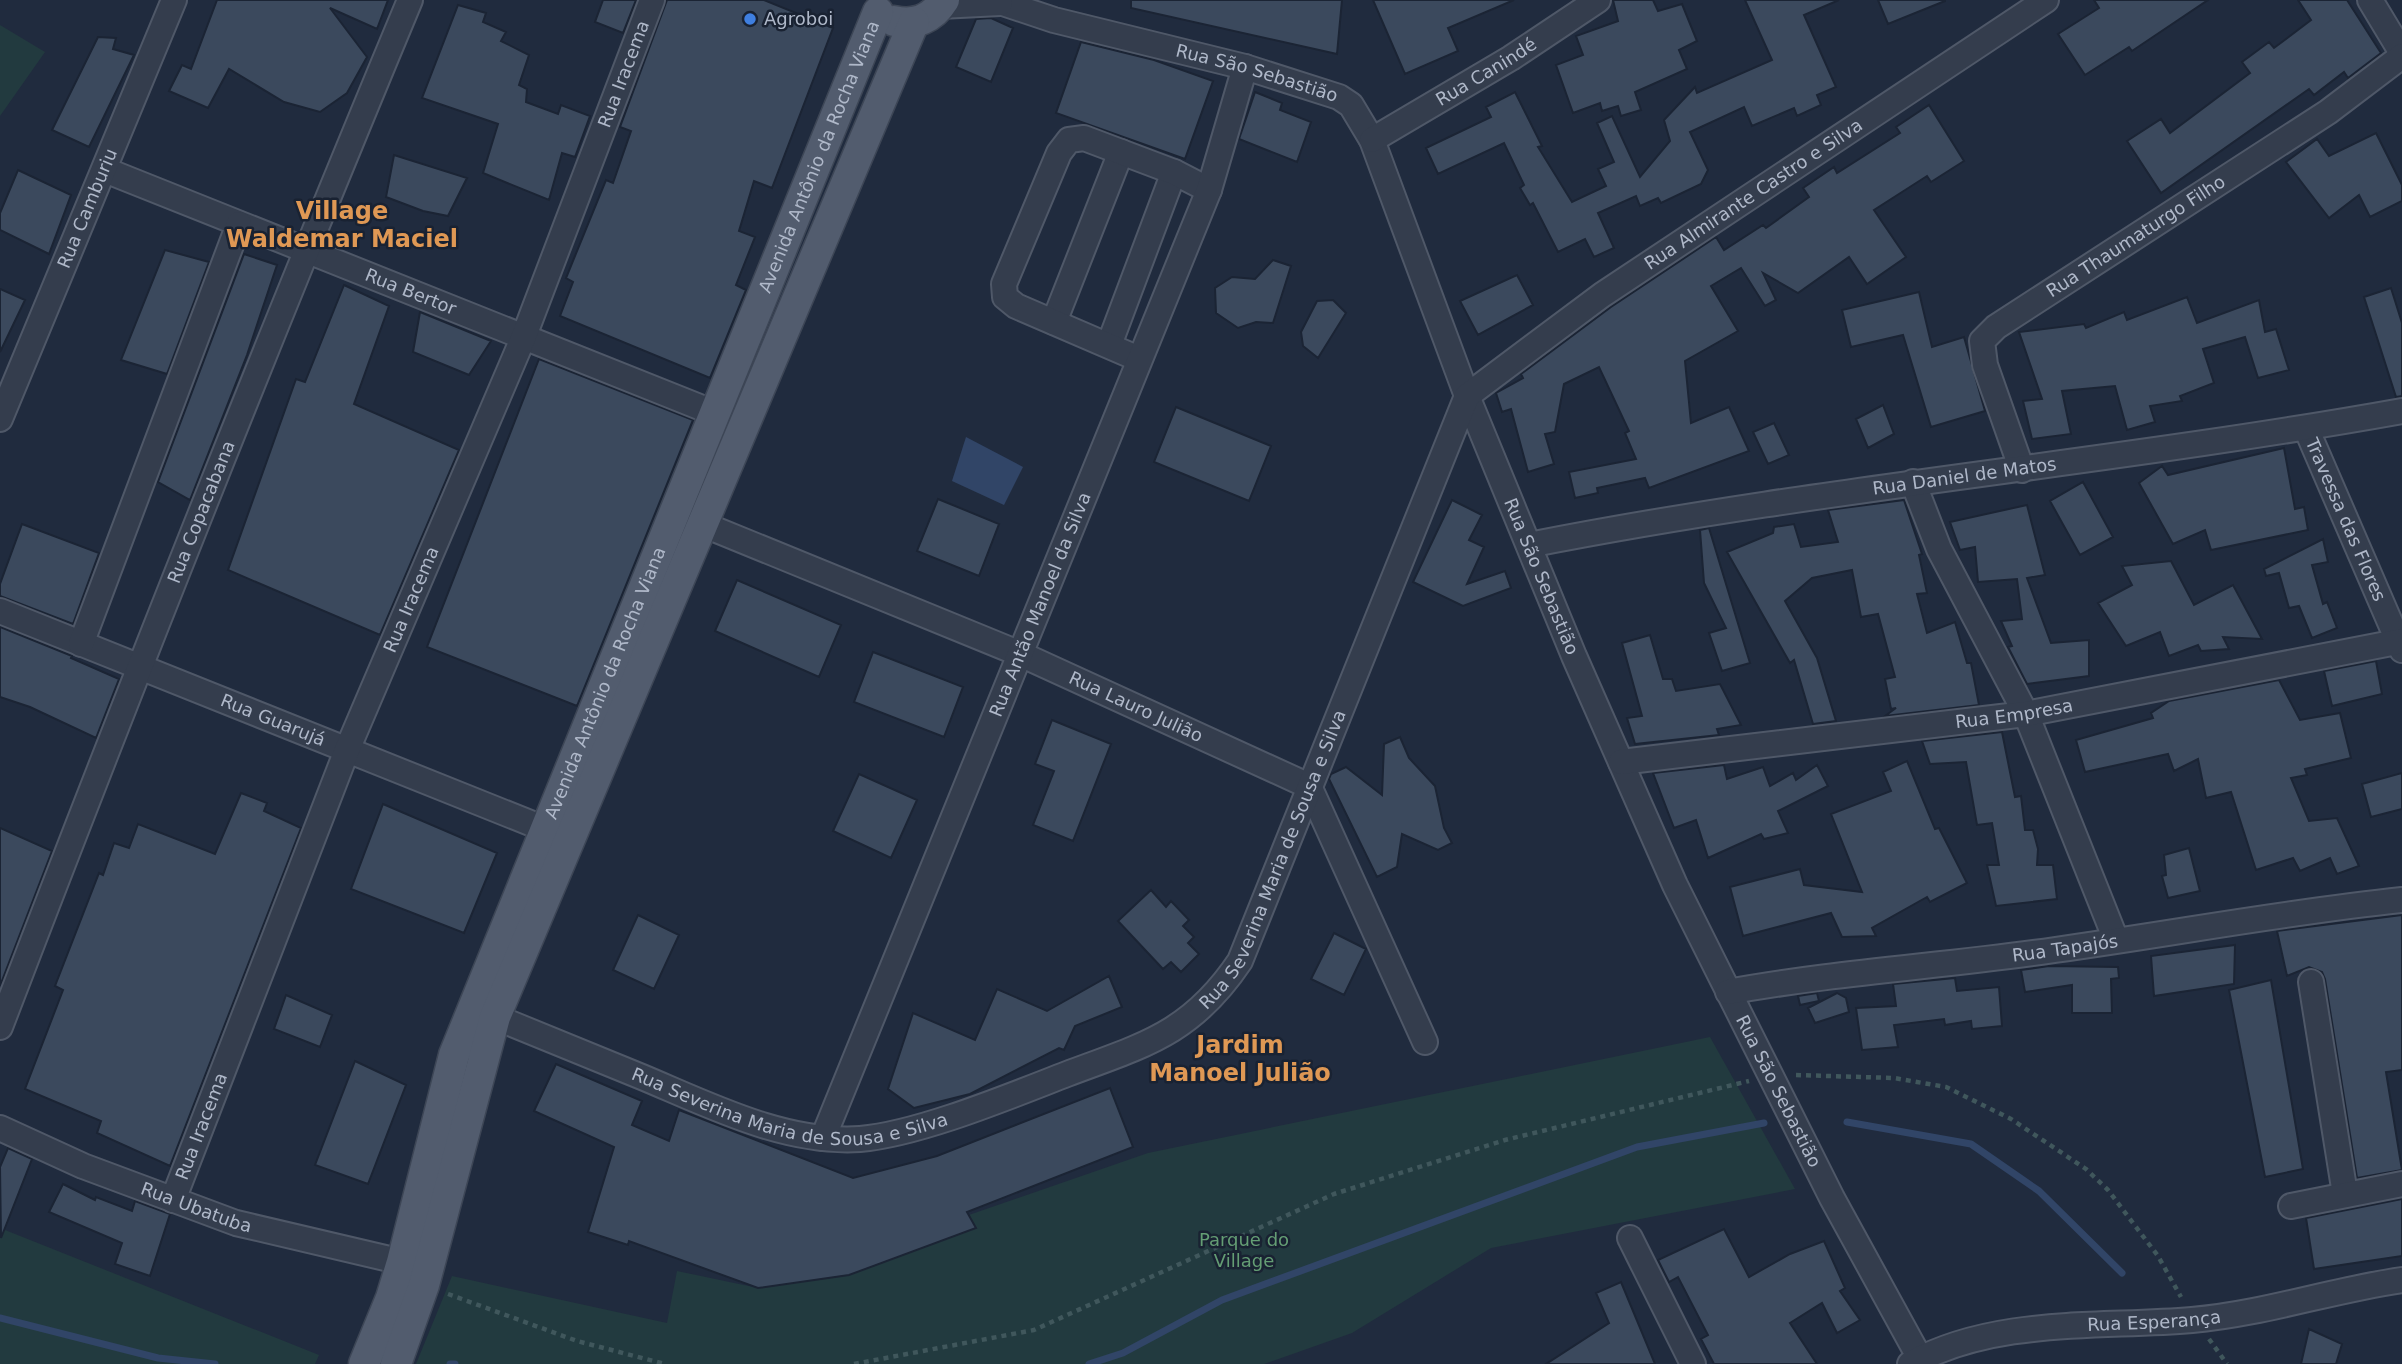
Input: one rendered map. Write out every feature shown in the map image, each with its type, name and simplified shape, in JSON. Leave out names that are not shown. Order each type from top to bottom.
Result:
[{"type":"main road","points":[[875,6],[897,22],[914,22],[927,18],[942,3]]},
{"type":"main road","name":"Avenida Antônio da Rocha Viana","points":[[364,1364],[410,1297],[402,1262],[454,1055],[717,414],[875,6]]},
{"type":"main road","name":"Avenida Antônio da Rocha Viana","points":[[396,1364],[410,1297],[495,1017],[914,22]]},
{"type":"street","name":"Rua Camburiu","points":[[0,419],[174,0]]},
{"type":"street","name":"Rua Copacabana","points":[[0,1027],[139,667],[305,251],[410,0]]},
{"type":"street","name":"Rua Iracema","points":[[173,1200],[346,750],[524,336],[652,0]]},
{"type":"street","name":"Rua Canindé","points":[[1373,139],[1511,58],[1598,0]]},
{"type":"street","name":"Rua Almirante Castro e Silva","points":[[1467,396],[1602,295],[2046,0]]},
{"type":"street","points":[[2370,0],[2402,54]]},
{"type":"street","name":"Rua São Sebastião","points":[[942,3],[997,2],[1245,67],[1339,97],[1351,105],[1373,139],[1467,396],[1621,762],[1728,992],[1917,1362]]},
{"type":"street","name":"Rua Thaumaturgo Filho","points":[[2022,470],[1985,365],[1982,341],[1996,327],[2328,112],[2402,54]]},
{"type":"street","name":"Rua Antão Manoel da Silva","points":[[823,1138],[1018,653],[1209,190],[1245,67]]},
{"type":"street","points":[[1139,359],[1008,301],[1004,284],[1064,143],[1084,138],[1174,172],[1209,190]]},
{"type":"street","points":[[1054,322],[1121,152]]},
{"type":"street","name":"Rua Bertor","points":[[105,170],[717,414]]},
{"type":"street","points":[[1109,345],[1174,172]]},
{"type":"street","points":[[81,644],[239,224]]},
{"type":"street","name":"Rua Severina Maria de Sousa e Silva","points":[[495,1017],[716,1108],[778,1128],[823,1138],[877,1136],[933,1121],[1133,1049],[1183,1024],[1213,997],[1240,961],[1467,396]]},
{"type":"street","name":"Rua Daniel de Matos","points":[[1529,545],[1610,529],[1913,482],[2022,470],[2402,411]]},
{"type":"street","name":"Travessa das Flores","points":[[2306,428],[2401,644]]},
{"type":"street","points":[[1913,482],[1939,549],[2026,714],[2116,940]]},
{"type":"street","name":"Rua Lauro Julião","points":[[702,524],[1018,653],[1309,786]]},
{"type":"street","name":"Rua Guarujá","points":[[0,611],[545,829]]},
{"type":"street","name":"Rua Empresa","points":[[1621,762],[2026,714],[2401,644]]},
{"type":"street","points":[[1309,786],[1425,1042]]},
{"type":"street","name":"Rua Tapajós","points":[[1728,992],[1801,979],[2055,950],[2402,900]]},
{"type":"street","points":[[2311,982],[2345,1194]]},
{"type":"street","name":"Rua Ubatuba","points":[[0,1128],[83,1166],[236,1223],[402,1262]]},
{"type":"street","points":[[2291,1206],[2402,1184]]},
{"type":"street","points":[[1630,1238],[1693,1364]]},
{"type":"street","name":"Rua Esperança","points":[[1917,1362],[1963,1342],[2065,1325],[2194,1320],[2402,1280]]},
{"type":"path","points":[[854,1364],[1034,1330],[1334,1194],[1505,1140],[1773,1076],[1895,1078],[1946,1087],[2011,1119],[2086,1169],[2108,1190],[2158,1256],[2194,1320]]},
{"type":"path","points":[[410,1297],[665,1364]]},
{"type":"green space","points":[[0,25],[45,52],[0,116]]},
{"type":"green space","name":"Parque do Village","points":[[1710,1037],[1795,1189],[1491,1248],[1352,1333],[1264,1364],[416,1364],[452,1276],[667,1323],[677,1271],[758,1288],[1148,1153]]},
{"type":"green space","points":[[0,1228],[319,1355],[315,1364],[0,1364]]},
{"type":"water","points":[[966,437],[1023,467],[1004,505],[952,481]]},
{"type":"building","points":[[217,0],[388,0],[377,29],[330,8],[367,57],[347,93],[320,112],[284,102],[229,69],[208,108],[169,91],[182,65],[191,69]]},
{"type":"building","points":[[603,0],[636,0],[623,33],[595,22]]},
{"type":"building","points":[[667,0],[764,0],[833,28],[772,188],[754,181],[739,231],[755,237],[736,285],[746,290],[710,378],[560,316],[573,282],[566,278],[606,180],[613,183],[631,131],[620,127]]},
{"type":"building","points":[[1131,0],[1342,0],[1337,54],[1131,8]]},
{"type":"building","points":[[1373,0],[1514,0],[1448,28],[1458,51],[1405,74]]},
{"type":"building","points":[[1613,0],[1653,0],[1658,11],[1682,4],[1697,41],[1679,50],[1687,69],[1635,92],[1641,110],[1621,116],[1618,106],[1602,111],[1600,103],[1573,113],[1556,65],[1583,55],[1576,36],[1618,21]]},
{"type":"building","points":[[1745,0],[1839,0],[1804,15],[1836,87],[1817,95],[1821,105],[1797,116],[1794,108],[1752,126],[1744,107],[1690,132],[1708,170],[1701,184],[1661,203],[1658,198],[1640,206],[1636,196],[1598,213],[1614,248],[1594,257],[1585,239],[1558,252],[1533,203],[1530,205],[1520,188],[1524,185],[1504,143],[1438,174],[1426,148],[1491,117],[1486,107],[1515,92],[1542,146],[1538,147],[1572,202],[1606,186],[1598,169],[1614,162],[1597,123],[1612,116],[1640,177],[1670,141],[1664,120],[1695,87],[1697,93],[1772,60]]},
{"type":"building","points":[[1878,0],[1945,0],[1945,1],[1888,24]]},
{"type":"building","points":[[2094,0],[2208,0],[2132,51],[2129,47],[2085,75],[2058,34],[2099,8]]},
{"type":"building","points":[[2298,0],[2347,0],[2381,53],[2348,78],[2344,72],[2314,95],[2309,89],[2161,193],[2127,141],[2161,119],[2170,133],[2250,73],[2242,62],[2269,42],[2274,48],[2311,20]]},
{"type":"building","points":[[458,5],[486,13],[483,22],[506,32],[501,41],[529,55],[519,85],[527,89],[526,102],[558,114],[561,105],[590,116],[575,157],[562,153],[549,200],[483,173],[498,124],[422,98]]},
{"type":"building","points":[[991,18],[1013,28],[991,82],[956,67],[976,19]]},
{"type":"building","points":[[98,37],[116,38],[113,49],[134,55],[89,147],[52,130]]},
{"type":"building","points":[[1081,42],[1154,60],[1213,81],[1185,159],[1056,113]]},
{"type":"building","points":[[1255,92],[1282,103],[1280,110],[1311,122],[1297,162],[1239,139]]},
{"type":"building","points":[[1929,105],[1964,161],[1931,182],[1927,176],[1874,210],[1906,257],[1867,284],[1849,257],[1798,293],[1763,273],[1776,300],[1765,306],[1741,268],[1711,286],[1738,331],[1685,361],[1691,423],[1729,407],[1749,451],[1649,488],[1645,478],[1597,488],[1598,493],[1575,498],[1569,472],[1636,459],[1625,433],[1629,431],[1599,367],[1564,384],[1555,432],[1545,434],[1554,464],[1528,472],[1511,409],[1502,412],[1496,393],[1523,378],[1521,374],[1611,307],[1716,237],[1724,250],[1763,225],[1766,228],[1809,197],[1803,188],[1834,167],[1837,173],[1900,133],[1896,127]]},
{"type":"building","points":[[2376,133],[2402,185],[2402,201],[2370,217],[2359,195],[2329,218],[2286,162],[2317,139],[2329,156]]},
{"type":"building","points":[[394,155],[467,178],[448,216],[423,211],[386,197]]},
{"type":"building","points":[[18,170],[71,195],[49,254],[0,230],[0,213]]},
{"type":"building","points":[[165,250],[209,262],[167,374],[121,360]]},
{"type":"building","points":[[244,254],[277,265],[247,355],[190,500],[158,482]]},
{"type":"building","points":[[1273,260],[1291,266],[1273,323],[1256,322],[1238,328],[1216,313],[1215,288],[1232,277],[1255,279]]},
{"type":"building","points":[[1517,275],[1533,305],[1478,335],[1460,301]]},
{"type":"building","points":[[344,285],[389,306],[354,404],[459,450],[380,635],[228,570],[296,379],[305,382]]},
{"type":"building","points":[[2391,288],[2402,323],[2402,396],[2396,397],[2364,297]]},
{"type":"building","points":[[0,289],[25,300],[0,352]]},
{"type":"building","points":[[1919,292],[1932,347],[1964,337],[1985,411],[1931,427],[1903,335],[1851,347],[1842,310]]},
{"type":"building","points":[[2187,297],[2197,323],[2259,300],[2265,332],[2276,329],[2289,370],[2258,378],[2245,337],[2203,349],[2214,383],[2180,396],[2182,401],[2150,406],[2155,422],[2127,430],[2115,386],[2062,391],[2071,434],[2032,439],[2023,401],[2042,399],[2019,332],[2084,324],[2086,328],[2124,312],[2127,320]]},
{"type":"building","points":[[1333,300],[1346,313],[1318,358],[1303,346],[1301,332],[1317,301]]},
{"type":"building","points":[[420,312],[491,341],[469,375],[413,352]]},
{"type":"building","points":[[539,359],[693,420],[577,706],[427,647]]},
{"type":"building","points":[[1883,405],[1894,434],[1868,448],[1856,419]]},
{"type":"building","points":[[1176,407],[1271,446],[1249,501],[1154,462]]},
{"type":"building","points":[[1774,423],[1789,455],[1768,464],[1753,432]]},
{"type":"building","points":[[2284,448],[2295,509],[2304,507],[2308,530],[2211,550],[2205,530],[2173,544],[2139,483],[2162,466],[2168,475]]},
{"type":"building","points":[[2083,482],[2113,537],[2080,555],[2050,501]]},
{"type":"building","points":[[938,499],[999,524],[979,576],[917,551]]},
{"type":"building","points":[[1452,500],[1482,515],[1469,540],[1484,547],[1467,584],[1505,571],[1511,588],[1463,606],[1413,582]]},
{"type":"building","points":[[1904,500],[1922,554],[1919,555],[1927,593],[1917,594],[1927,633],[1955,622],[1967,663],[1971,663],[1979,705],[1885,716],[1896,708],[1891,709],[1885,679],[1895,677],[1878,614],[1861,617],[1852,570],[1812,578],[1785,601],[1817,658],[1836,721],[1813,724],[1794,660],[1790,663],[1727,552],[1773,533],[1774,527],[1794,524],[1801,547],[1838,542],[1828,510]]},
{"type":"building","points":[[2027,505],[2045,575],[2027,578],[2051,643],[2089,640],[2089,676],[2027,684],[2008,647],[2012,646],[2001,621],[2022,619],[2017,579],[1978,582],[1975,547],[1960,550],[1950,522]]},
{"type":"building","points":[[22,524],[99,553],[73,624],[0,596],[0,584]]},
{"type":"building","points":[[1709,528],[1750,663],[1722,671],[1709,633],[1726,628],[1704,583],[1700,530]]},
{"type":"building","points":[[2323,539],[2328,562],[2312,565],[2323,604],[2327,602],[2337,628],[2312,638],[2299,606],[2289,608],[2279,573],[2266,576],[2264,569]]},
{"type":"building","points":[[2171,561],[2194,605],[2233,585],[2262,639],[2223,637],[2229,649],[2201,651],[2198,645],[2169,656],[2160,632],[2126,646],[2098,603],[2132,585],[2122,566]]},
{"type":"building","points":[[737,580],[841,625],[819,677],[715,631]]},
{"type":"building","points":[[0,627],[72,656],[71,658],[119,679],[96,738],[30,707],[0,697]]},
{"type":"building","points":[[1650,635],[1663,679],[1672,679],[1676,691],[1720,684],[1741,725],[1717,729],[1719,735],[1635,744],[1627,718],[1642,716],[1622,643]]},
{"type":"building","points":[[873,652],[963,687],[944,737],[854,702]]},
{"type":"building","points":[[2376,661],[2382,694],[2332,706],[2324,671]]},
{"type":"building","points":[[2279,680],[2300,720],[2340,713],[2351,758],[2305,769],[2307,775],[2291,778],[2309,821],[2337,818],[2359,866],[2337,874],[2330,858],[2300,871],[2293,858],[2256,870],[2231,792],[2206,798],[2198,759],[2174,771],[2168,754],[2085,772],[2076,740],[2153,718],[2151,713],[2169,701]]},
{"type":"building","points":[[1052,720],[1111,744],[1073,841],[1033,825],[1054,771],[1035,764]]},
{"type":"building","points":[[2002,732],[2015,797],[2021,796],[2025,830],[2033,830],[2038,849],[2037,865],[2053,865],[2057,899],[1996,906],[1987,865],[1999,865],[1992,823],[1977,825],[1966,762],[1930,764],[1922,741]]},
{"type":"building","points":[[1400,737],[1409,758],[1435,786],[1444,828],[1452,843],[1438,850],[1402,834],[1397,867],[1377,877],[1329,779],[1331,774],[1346,767],[1382,795],[1384,744]]},
{"type":"building","points":[[1907,761],[1935,829],[1939,828],[1967,883],[1930,902],[1927,897],[1872,928],[1876,936],[1842,937],[1831,913],[1743,936],[1730,887],[1800,869],[1804,885],[1862,892],[1831,814],[1891,791],[1883,772]]},
{"type":"building","points":[[1724,765],[1727,779],[1763,767],[1770,786],[1793,773],[1796,780],[1817,765],[1828,786],[1778,811],[1788,833],[1764,839],[1761,834],[1708,858],[1696,820],[1674,828],[1653,773]]},
{"type":"building","points":[[2402,773],[2402,809],[2371,817],[2362,784]]},
{"type":"building","points":[[859,774],[917,800],[891,858],[833,831]]},
{"type":"building","points":[[241,793],[267,803],[264,811],[301,828],[170,1166],[97,1133],[101,1121],[25,1089],[63,990],[55,986],[99,873],[103,875],[114,843],[129,848],[138,824],[215,854]]},
{"type":"building","points":[[383,804],[497,853],[464,933],[351,889]]},
{"type":"building","points":[[0,828],[52,851],[0,986]]},
{"type":"building","points":[[2189,848],[2200,891],[2168,898],[2162,876],[2166,875],[2164,855]]},
{"type":"building","points":[[1151,890],[1166,907],[1171,901],[1189,920],[1183,926],[1194,937],[1188,943],[1199,954],[1181,972],[1171,962],[1163,969],[1118,921]]},
{"type":"building","points":[[638,915],[679,935],[654,989],[613,970]]},
{"type":"building","points":[[2402,915],[2402,1070],[2386,1072],[2402,1170],[2357,1178],[2325,979],[2322,972],[2309,967],[2287,976],[2277,931]]},
{"type":"building","points":[[1334,933],[1366,949],[1344,995],[1311,979]]},
{"type":"building","points":[[2235,945],[2234,984],[2154,996],[2151,956]]},
{"type":"building","points":[[2049,966],[2118,967],[2119,978],[2111,979],[2112,1013],[2072,1013],[2072,985],[2025,992],[2021,970]]},
{"type":"building","points":[[1109,976],[1122,1007],[1075,1026],[1064,1050],[1059,1048],[970,1094],[914,1108],[888,1089],[913,1013],[975,1040],[997,989],[1047,1011]]},
{"type":"building","points":[[1955,978],[1957,991],[1999,987],[2002,1026],[1972,1029],[1971,1021],[1945,1025],[1944,1019],[1894,1025],[1898,1047],[1862,1050],[1856,1008],[1896,1006],[1893,984]]},
{"type":"building","points":[[2271,980],[2303,1169],[2265,1177],[2229,990]]},
{"type":"building","points":[[1817,993],[1819,1001],[1800,1005],[1798,996]]},
{"type":"building","points":[[1837,993],[1846,998],[1849,1012],[1815,1023],[1808,1008]]},
{"type":"building","points":[[286,995],[332,1015],[320,1047],[274,1029]]},
{"type":"building","points":[[355,1061],[406,1085],[368,1184],[315,1165]]},
{"type":"building","points":[[556,1064],[642,1101],[632,1125],[669,1141],[679,1110],[853,1178],[937,1156],[1110,1088],[1133,1147],[967,1212],[976,1228],[849,1275],[758,1288],[629,1241],[628,1245],[588,1232],[614,1147],[534,1111]]},
{"type":"building","points":[[8,1148],[32,1159],[1,1238],[0,1167]]},
{"type":"building","points":[[63,1184],[95,1200],[96,1197],[132,1211],[135,1201],[170,1214],[150,1276],[115,1264],[122,1243],[49,1212]]},
{"type":"building","points":[[2402,1199],[2402,1256],[2314,1269],[2306,1218]]},
{"type":"building","points":[[1724,1229],[1749,1277],[1790,1254],[1824,1241],[1845,1288],[1840,1291],[1860,1320],[1837,1333],[1822,1303],[1790,1323],[1817,1364],[1714,1364],[1701,1339],[1708,1335],[1678,1277],[1669,1282],[1658,1260]]},
{"type":"building","points":[[1621,1282],[1655,1364],[1546,1364],[1609,1323],[1596,1293]]},
{"type":"building","points":[[2309,1329],[2342,1344],[2336,1364],[2301,1364]]},
{"type":"waterway","points":[[1847,1122],[1971,1144],[2039,1191],[2122,1273]]},
{"type":"waterway","points":[[1089,1364],[1123,1353],[1222,1300],[1637,1147],[1764,1123]]},
{"type":"waterway","points":[[0,1318],[158,1358],[215,1364]]},
{"type":"waterway","points":[[450,1364],[455,1364]]},
{"type":"place","name":"Agroboi","points":[[750,19]]},
{"type":"district","name":"Village Waldemar Maciel","points":[[342,225]]},
{"type":"district","name":"Jardim Manoel Julião","points":[[1240,1059]]}]
